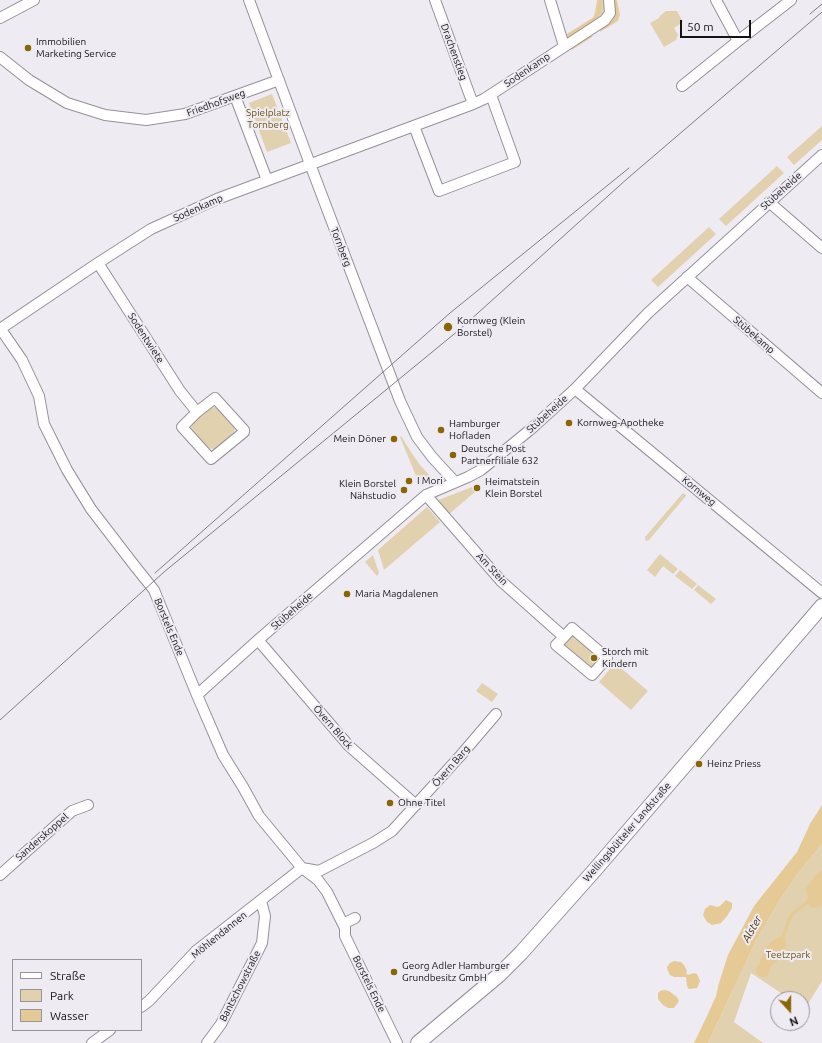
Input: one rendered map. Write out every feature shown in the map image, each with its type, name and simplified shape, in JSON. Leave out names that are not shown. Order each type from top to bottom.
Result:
[{"type":"main road","name":"Wellingsbütteler Landstraße","points":[[418,1043],[499,975],[521,953],[593,872],[822,606]]},
{"type":"street","points":[[0,18],[34,0]]},
{"type":"street","name":"Tornberg","points":[[249,0],[400,401],[417,437],[432,457],[455,482]]},
{"type":"street","name":"Drachenstieg","points":[[435,0],[473,104]]},
{"type":"street","points":[[550,0],[564,46]]},
{"type":"street","name":"Sodenkamp","points":[[0,328],[152,229],[217,199],[484,99],[605,20],[610,13],[609,0]]},
{"type":"street","points":[[716,0],[738,41]]},
{"type":"street","points":[[682,86],[791,0]]},
{"type":"street","name":"Friedhofsweg","points":[[0,57],[29,80],[67,103],[105,115],[146,120],[185,114],[279,80]]},
{"type":"street","points":[[414,126],[439,191],[515,162],[491,95]]},
{"type":"street","points":[[234,96],[267,180]]},
{"type":"street","name":"Stübeheide","points":[[197,695],[258,640],[426,495],[481,470],[531,428],[574,389],[648,313],[822,154]]},
{"type":"street","points":[[769,202],[822,248]]},
{"type":"street","name":"Sodentwiete","points":[[98,263],[180,391],[197,412]]},
{"type":"street","name":"Stübekamp","points":[[687,277],[822,393]]},
{"type":"street","name":"Borstels Ende","points":[[0,328],[22,360],[38,396],[44,424],[67,470],[91,510],[154,590],[223,755],[259,816],[302,868],[318,880],[327,892],[345,928],[345,936],[398,1043]]},
{"type":"street","name":"Kornweg","points":[[574,389],[822,593]]},
{"type":"street","points":[[215,398],[244,430],[244,432],[211,459],[182,427],[197,412],[215,398]]},
{"type":"street","name":"Am Stein","points":[[426,495],[501,580],[564,637]]},
{"type":"street","points":[[572,628],[607,658],[592,675],[556,646],[564,637],[572,628]]},
{"type":"street","name":"Övern Block","points":[[258,640],[348,746],[416,805]]},
{"type":"street","name":"Övern Barg","points":[[302,868],[319,871],[373,844],[392,831],[496,714]]},
{"type":"street","name":"Sanderskoppel","points":[[0,875],[72,811],[88,805]]},
{"type":"street","name":"Möhlendannen","points":[[142,1006],[149,1001],[196,951],[302,868]]},
{"type":"street","name":"Bantschowstraße","points":[[207,1043],[221,1024],[262,943],[265,916],[261,901]]},
{"type":"street","points":[[343,924],[355,918]]},
{"type":"street","points":[[92,1043],[109,1031]]},
{"type":"green space","points":[[597,0],[603,0],[604,8],[603,13],[598,19],[569,37],[565,35],[594,17]]},
{"type":"green space","points":[[613,0],[617,0],[620,15],[618,21],[600,32],[600,28],[614,16],[615,9]]},
{"type":"green space","points":[[666,11],[677,11],[683,22],[674,28],[678,35],[676,40],[664,47],[650,23],[659,18]]},
{"type":"green space","name":"Spielplatz Tornberg","points":[[272,94],[291,143],[267,152],[249,103]]},
{"type":"green space","points":[[822,126],[822,140],[794,165],[787,157]]},
{"type":"green space","points":[[777,166],[784,173],[726,226],[719,219]]},
{"type":"green space","points":[[709,227],[716,234],[658,287],[651,280]]},
{"type":"green space","points":[[215,407],[218,408],[235,428],[233,435],[217,449],[213,449],[206,447],[191,431],[191,428],[194,421],[208,409]]},
{"type":"green space","points":[[401,436],[420,465],[434,480],[421,486],[400,437]]},
{"type":"green space","points":[[472,487],[476,491],[448,515],[436,501]]},
{"type":"green space","points":[[683,493],[686,495],[685,497],[649,540],[646,541],[645,537]]},
{"type":"green space","points":[[427,507],[440,522],[384,570],[378,550]]},
{"type":"green space","points":[[660,554],[678,569],[673,574],[663,566],[655,577],[647,570]]},
{"type":"green space","points":[[373,555],[379,573],[377,576],[365,562]]},
{"type":"green space","points":[[680,570],[697,584],[692,589],[675,576]]},
{"type":"green space","points":[[698,585],[716,599],[711,604],[694,590]]},
{"type":"green space","points":[[573,634],[599,656],[600,659],[590,670],[565,650],[563,644]]},
{"type":"green space","points":[[615,663],[648,691],[631,710],[599,682]]},
{"type":"green space","points":[[482,683],[498,694],[492,702],[476,691]]},
{"type":"green space","name":"Teetzpark","points":[[822,844],[822,981],[810,1001],[810,991],[778,991],[751,973],[734,1022],[763,1043],[708,1043],[756,941],[781,898],[799,872]]},
{"type":"water","name":"Alster","points":[[822,805],[822,844],[799,872],[781,898],[756,941],[708,1043],[694,1043],[716,996],[728,955],[754,906],[797,852],[810,824]]},
{"type":"water","points":[[822,870],[822,906],[812,908],[806,901],[808,898],[806,888],[815,876]]},
{"type":"water","points":[[726,900],[732,903],[732,908],[721,923],[712,925],[707,922],[703,915],[705,909],[710,905],[717,907],[720,906]]},
{"type":"water","points":[[781,936],[785,939],[786,945],[784,951],[779,956],[776,963],[771,967],[768,975],[765,977],[760,977],[756,973],[756,968],[760,963],[762,956],[770,943]]},
{"type":"water","points":[[674,961],[681,962],[684,965],[688,975],[694,973],[697,974],[700,981],[697,988],[689,989],[687,986],[686,977],[674,977],[670,975],[667,967]]},
{"type":"water","points":[[664,990],[669,991],[677,997],[679,1001],[674,1008],[668,1008],[658,999],[658,993]]},
{"type":"waterway","points":[[569,35],[593,20],[599,12],[600,0]]},
{"type":"waterway","points":[[603,28],[616,19],[617,9],[615,0]]},
{"type":"waterway","points":[[572,48],[591,36]]},
{"type":"waterway","points":[[783,938],[793,913],[807,903]]},
{"type":"tram line","points":[[810,14],[822,4]]},
{"type":"tram line","points":[[0,720],[164,572],[459,330],[628,178],[822,12]]},
{"type":"tram line","points":[[155,573],[450,313],[629,168]]},
{"type":"place","name":"Immobilien Marketing Service","points":[[28,48]]},
{"type":"place","name":"Kornweg (Klein Borstel)","points":[[448,327]]},
{"type":"place","name":"Kornweg-Apotheke","points":[[569,423]]},
{"type":"place","name":"Hamburger Hofladen","points":[[441,430]]},
{"type":"place","name":"Mein Döner","points":[[394,439]]},
{"type":"place","name":"Deutsche Post Partnerfiliale 632","points":[[453,455]]},
{"type":"place","name":"I Mori","points":[[409,481]]},
{"type":"place","name":"Heimatstein Klein Borstel","points":[[477,488]]},
{"type":"place","name":"Klein Borstel Nähstudio","points":[[404,490]]},
{"type":"place","name":"Maria Magdalenen","points":[[347,594]]},
{"type":"place","name":"Storch mit Kindern","points":[[594,658]]},
{"type":"place","name":"Heinz Priess","points":[[699,764]]},
{"type":"place","name":"Ohne Titel","points":[[390,803]]},
{"type":"place","name":"Georg Adler Hamburger Grundbesitz GmbH","points":[[394,972]]}]
